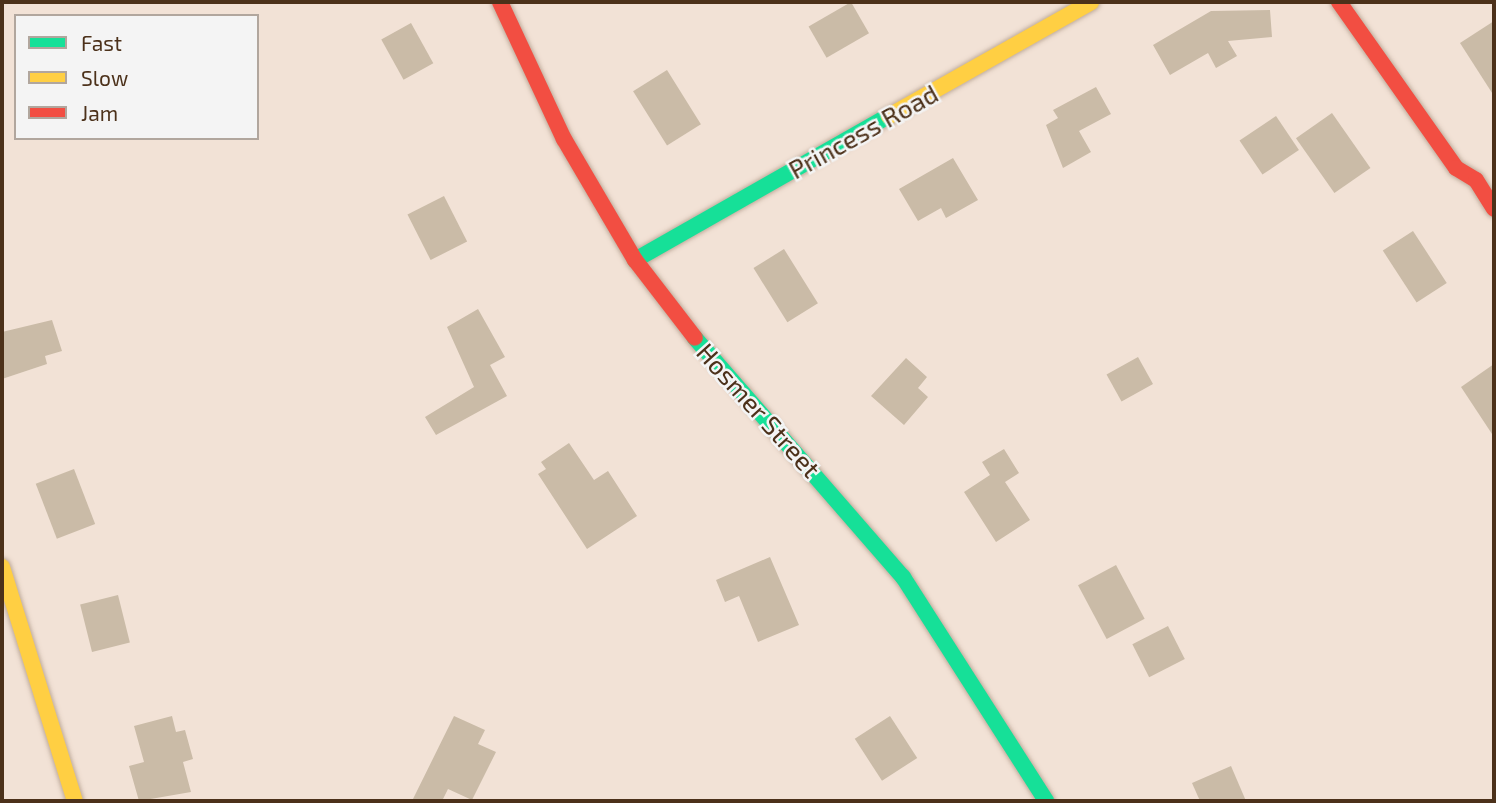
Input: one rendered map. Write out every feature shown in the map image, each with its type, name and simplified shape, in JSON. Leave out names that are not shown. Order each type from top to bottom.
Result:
[{"type":"street","name":"Hosmer Street","points":[[500,2],[564,139],[635,260],[718,368],[903,577],[1046,801]]},
{"type":"street","name":"Princess Road","points":[[635,260],[1091,2]]},
{"type":"street","points":[[1339,2],[1456,168],[1476,180],[1494,209]]},
{"type":"street","points":[[2,567],[75,801]]},
{"type":"building","points":[[851,2],[869,33],[827,58],[809,26]]},
{"type":"building","points":[[1270,10],[1272,37],[1228,41],[1237,56],[1216,68],[1208,53],[1170,75],[1153,45],[1211,11]]},
{"type":"building","points":[[1494,21],[1494,96],[1460,43]]},
{"type":"building","points":[[411,23],[433,63],[404,80],[381,39]]},
{"type":"building","points":[[667,70],[701,124],[667,145],[633,91]]},
{"type":"building","points":[[1096,87],[1111,114],[1079,131],[1091,152],[1063,168],[1046,125],[1058,118],[1053,110]]},
{"type":"building","points":[[1332,113],[1370,168],[1334,193],[1296,138]]},
{"type":"building","points":[[1276,116],[1299,150],[1262,175],[1240,141]]},
{"type":"building","points":[[953,158],[978,200],[946,218],[941,208],[918,221],[899,189]]},
{"type":"building","points":[[444,196],[467,241],[431,260],[407,215]]},
{"type":"building","points":[[1413,231],[1447,283],[1417,303],[1383,251]]},
{"type":"building","points":[[784,249],[818,303],[787,322],[753,268]]},
{"type":"building","points":[[478,309],[505,357],[490,365],[507,396],[436,435],[425,417],[474,387],[447,327]]},
{"type":"building","points":[[52,320],[62,351],[45,356],[47,364],[2,379],[2,332]]},
{"type":"building","points":[[1138,357],[1153,384],[1122,402],[1107,374]]},
{"type":"building","points":[[906,358],[927,377],[918,388],[928,397],[904,425],[871,396]]},
{"type":"building","points":[[1494,364],[1494,437],[1461,387]]},
{"type":"building","points":[[569,443],[594,480],[608,471],[637,516],[587,549],[538,474],[546,469],[541,462]]},
{"type":"building","points":[[1004,449],[1019,473],[1005,482],[1030,520],[996,542],[964,492],[990,475],[982,462]]},
{"type":"building","points":[[74,469],[95,524],[57,539],[36,484]]},
{"type":"building","points":[[770,557],[799,625],[758,642],[739,596],[725,602],[716,580]]},
{"type":"building","points":[[1116,565],[1145,619],[1107,639],[1078,585]]},
{"type":"building","points":[[118,595],[130,643],[92,652],[80,604]]},
{"type":"building","points":[[1168,626],[1185,659],[1149,677],[1132,644]]},
{"type":"building","points":[[172,716],[176,732],[185,730],[193,759],[183,762],[191,792],[139,801],[129,766],[144,762],[134,726]]},
{"type":"building","points":[[454,716],[485,730],[478,744],[496,752],[472,800],[448,789],[442,801],[412,801]]},
{"type":"building","points":[[890,716],[917,758],[882,781],[855,739]]},
{"type":"building","points":[[1231,766],[1246,801],[1200,801],[1192,783]]},
{"type":"traffic: fast","points":[[635,260],[889,116]]},
{"type":"traffic: fast","points":[[695,338],[903,577],[1046,801]]},
{"type":"traffic: slow","points":[[889,116],[1091,2]]},
{"type":"traffic: slow","points":[[2,567],[75,801]]},
{"type":"traffic: jam","points":[[500,2],[564,139],[635,260],[695,338]]},
{"type":"traffic: jam","points":[[1339,2],[1456,168],[1476,180],[1494,209]]}]
